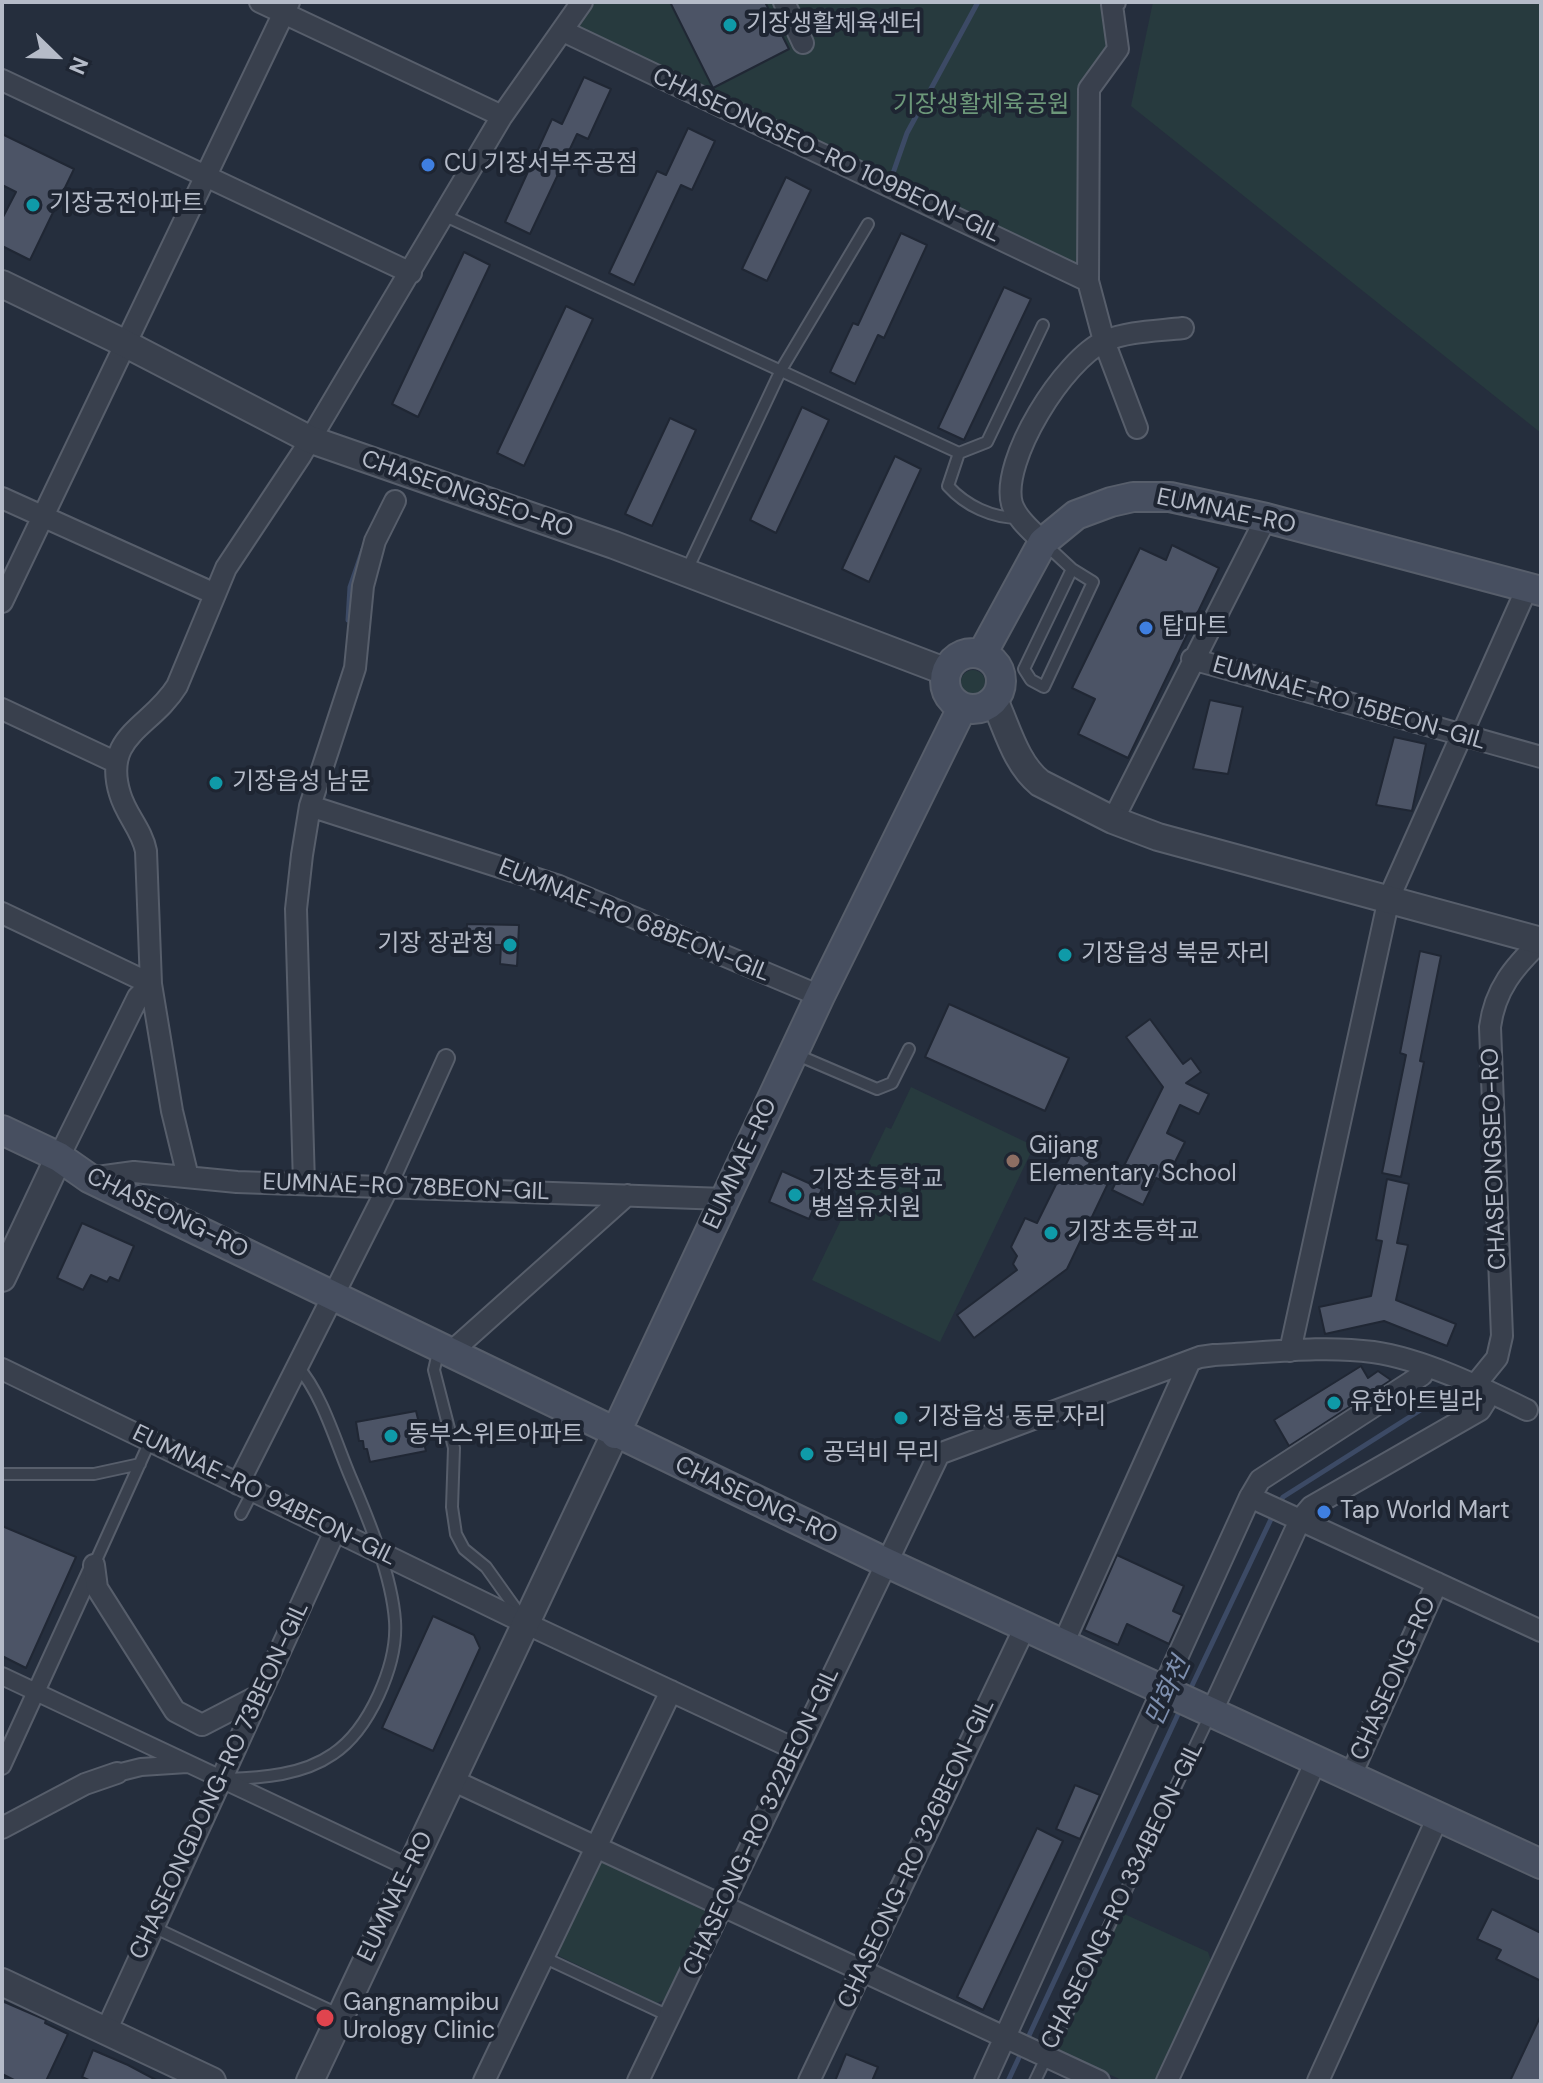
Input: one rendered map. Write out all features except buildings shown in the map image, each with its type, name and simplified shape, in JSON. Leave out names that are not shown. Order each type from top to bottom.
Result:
[{"type":"main road","name":"EUMNAE-RO","points":[[982,654],[1043,542],[1076,515],[1133,497],[1170,497],[1266,518],[1534,590]]},
{"type":"main road","points":[[971,653],[982,654],[999,669],[1000,688],[994,700],[984,707],[962,708],[951,701],[945,691],[944,678],[949,666],[960,657],[971,653]]},
{"type":"main road","name":"EUMNAE-RO","points":[[615,1434],[820,996],[962,708]]},
{"type":"main road","name":"CHASEONG-RO","points":[[2,1130],[59,1157],[89,1178],[615,1434],[1541,1864]]},
{"type":"street","points":[[260,2],[287,8],[502,116]]},
{"type":"street","points":[[188,1177],[172,1111],[151,984],[146,851],[142,836],[121,797],[115,762],[131,735],[167,703],[226,568],[411,273],[502,116],[582,2]]},
{"type":"street","points":[[784,2],[803,43]]},
{"type":"street","points":[[1115,2],[1112,5],[1118,49],[1089,89],[1088,281],[1104,341],[1137,428]]},
{"type":"street","points":[[2,602],[287,8]]},
{"type":"street","name":"CHASEONGSEO-RO 109BEON-GIL","points":[[563,31],[1088,281]]},
{"type":"street","points":[[2,80],[411,273]]},
{"type":"street","name":"CHASEONGSEO-RO","points":[[2,284],[309,439],[686,572],[947,672]]},
{"type":"street","points":[[1043,542],[1019,518],[1010,495],[1013,479],[1041,407],[1069,368],[1104,341],[1183,328]]},
{"type":"street","points":[[2,498],[215,594]]},
{"type":"street","points":[[304,1184],[296,909],[310,806],[355,668],[363,586],[375,541],[395,501]]},
{"type":"street","points":[[1192,659],[1266,518]]},
{"type":"street","points":[[1290,1351],[1389,898],[1460,736],[1534,590]]},
{"type":"street","name":"EUMNAE-RO 15BEON-GIL","points":[[1113,820],[1192,659],[1541,757]]},
{"type":"street","name":"CHASEONGSEO-RO","points":[[994,700],[1031,776],[1113,820],[1158,837],[1541,941]]},
{"type":"street","points":[[2,709],[115,762]]},
{"type":"street","name":"EUMNAE-RO 68BEON-GIL","points":[[310,806],[559,886],[820,996]]},
{"type":"street","points":[[2,913],[151,984]]},
{"type":"street","name":"CHASEONGSEO-RO","points":[[1294,1517],[1480,1410],[1485,1402],[1481,1388],[1497,1358],[1502,1336],[1490,1027],[1492,1007],[1515,966],[1541,941]]},
{"type":"street","points":[[2,1278],[138,997],[151,984]]},
{"type":"street","points":[[246,1487],[297,1366],[387,1189],[446,1058]]},
{"type":"street","name":"EUMNAE-RO 78BEON-GIL","points":[[89,1178],[134,1172],[387,1189],[725,1199]]},
{"type":"street","points":[[444,1351],[627,1195]]},
{"type":"street","name":"CHASEONG-RO 322BEON-GIL","points":[[638,2081],[939,1454],[1190,1361],[1214,1355],[1290,1351],[1373,1352],[1481,1388],[1527,1410]]},
{"type":"street","points":[[1063,1644],[1190,1361]]},
{"type":"street","points":[[985,2081],[1010,2039],[1256,1499],[1260,1480],[1422,1375],[1425,1367]]},
{"type":"street","name":"EUMNAE-RO 94BEON-GIL","points":[[2,1369],[527,1624]]},
{"type":"street","name":"EUMNAE-RO","points":[[310,2081],[615,1434]]},
{"type":"street","points":[[1256,1499],[1541,1631]]},
{"type":"street","points":[[1209,1710],[1294,1517]]},
{"type":"street","name":"CHASEONGDONG-RO 73BEON-GIL","points":[[106,2031],[335,1531]]},
{"type":"street","points":[[94,1565],[97,1588],[175,1711],[202,1725],[260,1695]]},
{"type":"street","points":[[2,1766],[94,1565]]},
{"type":"street","name":"CHASEONG-RO","points":[[1351,1775],[1437,1583]]},
{"type":"street","points":[[527,1624],[797,1750]]},
{"type":"street","name":"CHASEONG-RO 326BEON-GIL","points":[[809,2081],[1025,1627]]},
{"type":"street","points":[[2,1676],[410,1868]]},
{"type":"street","points":[[484,2081],[671,1691]]},
{"type":"street","points":[[1167,2081],[1317,1759]]},
{"type":"street","points":[[2,1828],[74,1789],[117,1773],[141,1767],[189,1764]]},
{"type":"street","points":[[452,1780],[1099,2081]]},
{"type":"street","points":[[1318,2081],[1438,1817]]},
{"type":"street","points":[[2,1982],[212,2081]]},
{"type":"lane","points":[[443,215],[959,453],[987,442],[1043,325]]},
{"type":"lane","points":[[686,572],[781,370],[868,224]]},
{"type":"lane","points":[[959,453],[948,486],[961,501],[1002,518],[1019,518]]},
{"type":"lane","points":[[1043,542],[1072,569],[1093,582],[1044,687],[1031,680],[1024,669],[1072,569]]},
{"type":"lane","points":[[793,1054],[877,1089],[892,1083],[909,1049]]},
{"type":"lane","points":[[444,1351],[434,1370],[454,1448],[452,1507],[456,1534],[464,1549],[486,1567],[527,1624]]},
{"type":"lane","points":[[221,1779],[283,1774],[307,1767],[333,1754],[368,1713],[390,1671],[395,1646],[395,1619],[379,1552],[316,1395],[297,1366]]},
{"type":"lane","points":[[94,1565],[103,1533],[150,1441]]},
{"type":"lane","points":[[2,1474],[94,1474],[140,1464]]},
{"type":"lane","points":[[241,1514],[246,1487]]},
{"type":"lane","name":"CHASEONG-RO 334BEON-GIL","points":[[1035,2081],[1043,2055],[1209,1710]]},
{"type":"lane","points":[[153,1927],[340,2015]]},
{"type":"lane","points":[[543,1957],[669,2016]]},
{"type":"green space","name":"기장생활체육공원","points":[[593,2],[1117,2],[1115,34],[1085,77],[1077,267],[894,176],[710,93],[576,25]]},
{"type":"green space","points":[[1153,2],[1541,2],[1541,433],[1131,106]]},
{"type":"green space","points":[[973,670],[984,677],[985,682],[978,693],[973,694],[962,687],[961,682],[968,671]]},
{"type":"green space","points":[[911,1087],[1034,1146],[940,1342],[812,1280],[886,1127],[891,1129]]},
{"type":"green space","points":[[609,1859],[704,1904],[708,1917],[671,1997],[657,2003],[559,1956],[557,1944],[591,1866]]},
{"type":"green space","points":[[1120,1912],[1208,1952],[1213,1967],[1160,2081],[1124,2081],[1057,2051]]},
{"type":"waterway","points":[[891,179],[907,133],[978,2]]},
{"type":"waterway","points":[[348,620],[350,587],[363,549]]},
{"type":"waterway","name":"만화천","points":[[1278,1506],[1283,1497],[1449,1392]]},
{"type":"waterway","name":"만화천","points":[[1188,1694],[1273,1515]]},
{"type":"waterway","name":"만화천","points":[[1026,2042],[1180,1710]]},
{"type":"waterway","name":"만화천","points":[[1008,2081],[1022,2051]]},
{"type":"place","name":"기장생활체육센터","points":[[730,25]]},
{"type":"place","name":"CU 기장서부주공점","points":[[428,165]]},
{"type":"place","name":"기장궁전아파트","points":[[33,205]]},
{"type":"place","name":"탑마트","points":[[1146,628]]},
{"type":"place","name":"기장읍성 남문","points":[[216,783]]},
{"type":"place","name":"기장 장관청","points":[[510,945]]},
{"type":"place","name":"기장읍성 북문 자리","points":[[1065,955]]},
{"type":"place","name":"Gijang Elementary School","points":[[1013,1161]]},
{"type":"place","name":"기장초등학교 병설유치원","points":[[795,1195]]},
{"type":"place","name":"기장초등학교","points":[[1051,1233]]},
{"type":"place","name":"유한아트빌라","points":[[1334,1403]]},
{"type":"place","name":"기장읍성 동문 자리","points":[[901,1418]]},
{"type":"place","name":"동부스위트아파트","points":[[391,1436]]},
{"type":"place","name":"공덕비 무리","points":[[807,1454]]},
{"type":"place","name":"Tap World Mart","points":[[1324,1512]]},
{"type":"place","name":"Gangnampibu Urology Clinic","points":[[325,2018]]}]
